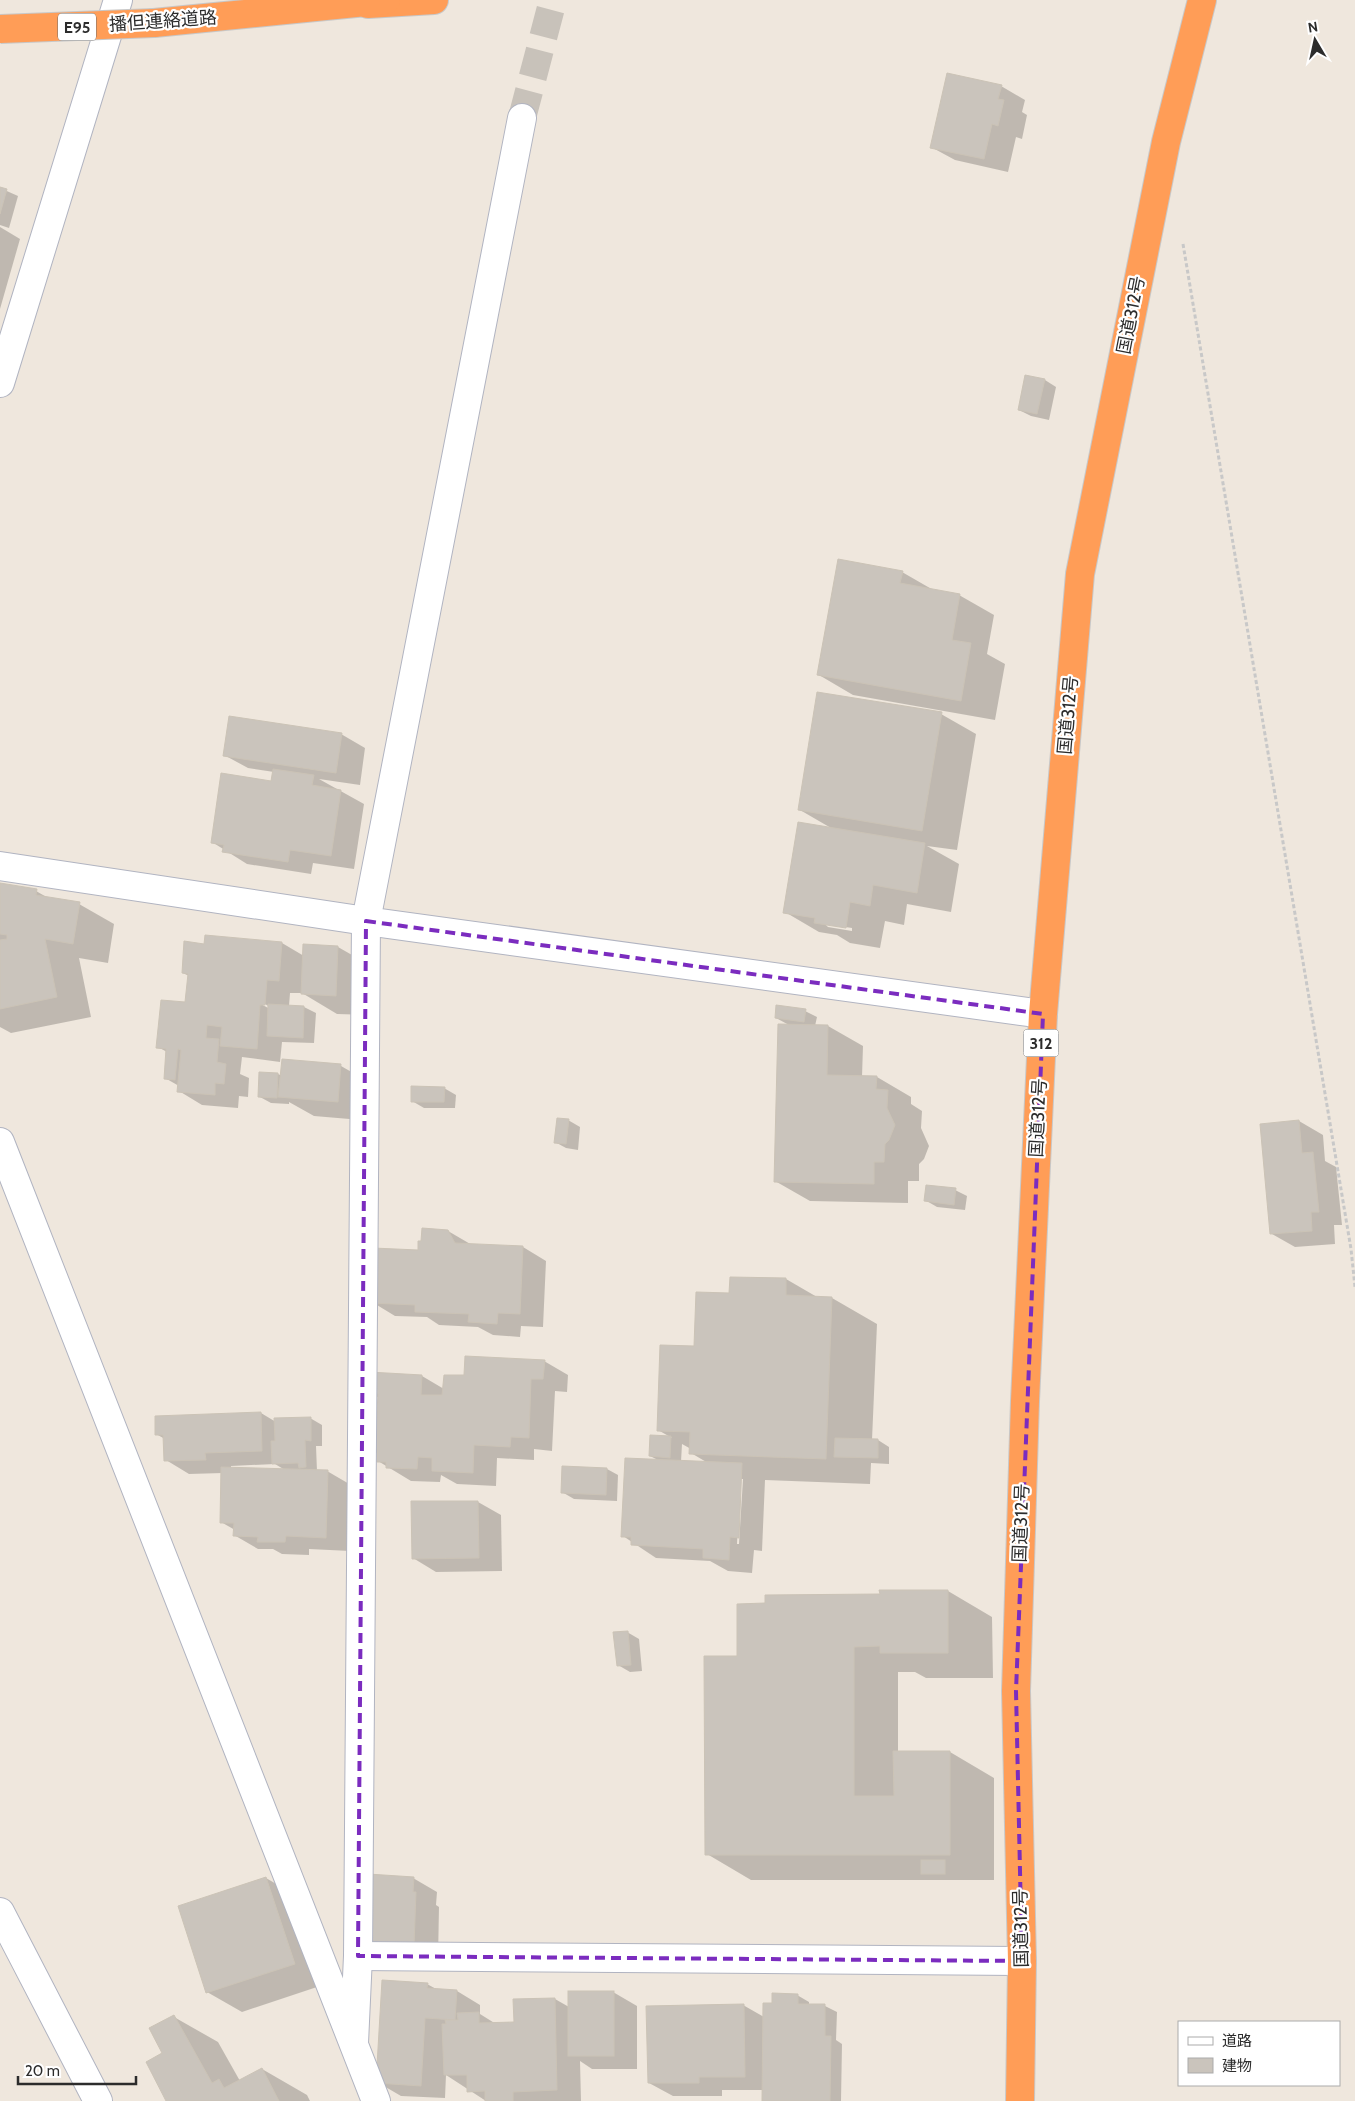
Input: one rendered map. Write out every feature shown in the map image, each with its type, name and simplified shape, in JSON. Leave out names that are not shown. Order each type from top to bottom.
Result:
[{"type":"highway","points":[[339,6],[369,0]]},
{"type":"highway","name":"播但連絡道路","points":[[0,29],[154,23],[386,0]]},
{"type":"highway","points":[[339,6],[434,0]]},
{"type":"highway","name":"国道312号","points":[[1020,2101],[1022,1961],[1016,1691],[1043,1014],[1080,574],[1166,142],[1202,0]]},
{"type":"street","points":[[0,383],[118,0]]},
{"type":"street","points":[[354,2043],[358,1956],[366,920],[522,118]]},
{"type":"street","points":[[0,866],[366,920],[1043,1014]]},
{"type":"street","points":[[0,1142],[376,2101]]},
{"type":"street","points":[[0,1912],[98,2101]]},
{"type":"street","points":[[358,1956],[1022,1961]]},
{"type":"path","points":[[1182,240],[1353,1249],[1355,1286]]},
{"type":"highlighted area","points":[[366,921],[1043,1014],[1016,1691],[1022,1961],[358,1956]]},
{"type":"building","points":[[947,73],[1002,85],[998,99],[1004,100],[998,126],[992,124],[984,159],[930,148]]},
{"type":"building","points":[[0,187],[7,189],[0,214]]},
{"type":"building","points":[[1025,375],[1045,379],[1037,414],[1018,410]]},
{"type":"building","points":[[838,559],[903,571],[900,583],[960,594],[952,640],[971,643],[961,701],[817,675]]},
{"type":"building","points":[[817,692],[942,712],[922,831],[798,810]]},
{"type":"building","points":[[229,716],[342,733],[336,773],[223,756]]},
{"type":"building","points":[[273,769],[314,775],[312,785],[341,790],[331,856],[290,850],[288,862],[222,852],[224,845],[211,843],[221,773],[271,781]]},
{"type":"building","points":[[798,822],[925,843],[917,893],[873,885],[870,906],[850,902],[846,928],[814,923],[815,918],[783,913]]},
{"type":"building","points":[[0,883],[37,889],[36,895],[80,902],[73,944],[45,939],[57,997],[0,1009],[0,940],[7,939],[7,935],[0,934]]},
{"type":"building","points":[[205,935],[282,942],[279,981],[267,980],[265,1005],[260,1005],[257,1049],[220,1046],[222,1027],[207,1025],[206,1038],[219,1039],[217,1062],[226,1064],[224,1084],[215,1083],[215,1095],[177,1092],[181,1050],[178,1049],[175,1080],[164,1079],[166,1049],[156,1048],[161,1000],[185,1002],[188,974],[182,973],[184,941],[204,944]]},
{"type":"building","points":[[303,944],[338,946],[336,996],[301,994]]},
{"type":"building","points":[[268,1004],[304,1006],[303,1038],[267,1036]]},
{"type":"building","points":[[776,1005],[806,1009],[804,1022],[775,1018]]},
{"type":"building","points":[[778,1024],[828,1025],[827,1075],[877,1076],[876,1089],[888,1090],[887,1108],[895,1125],[889,1140],[885,1144],[884,1162],[874,1162],[874,1184],[774,1182]]},
{"type":"building","points":[[282,1059],[341,1064],[338,1102],[278,1097]]},
{"type":"building","points":[[259,1072],[278,1073],[277,1098],[258,1097]]},
{"type":"building","points":[[411,1086],[445,1087],[444,1102],[411,1102]]},
{"type":"building","points":[[557,1118],[569,1119],[566,1144],[554,1143]]},
{"type":"building","points":[[1299,1120],[1302,1153],[1313,1152],[1319,1212],[1311,1212],[1312,1231],[1270,1234],[1260,1124]]},
{"type":"building","points":[[926,1185],[956,1188],[954,1205],[924,1201]]},
{"type":"building","points":[[422,1228],[448,1230],[455,1243],[523,1246],[520,1314],[498,1313],[497,1324],[468,1322],[469,1314],[415,1312],[415,1305],[370,1303],[373,1248],[418,1250],[418,1241],[421,1241]]},
{"type":"building","points":[[730,1277],[786,1278],[786,1295],[832,1297],[826,1459],[689,1454],[690,1432],[657,1431],[660,1345],[694,1346],[696,1292],[729,1293]]},
{"type":"building","points":[[465,1356],[545,1360],[543,1379],[531,1379],[529,1438],[511,1437],[510,1447],[474,1445],[473,1473],[432,1471],[432,1458],[418,1457],[417,1469],[386,1468],[386,1462],[377,1462],[377,1449],[366,1448],[367,1430],[376,1430],[378,1394],[368,1393],[369,1372],[422,1375],[421,1395],[442,1395],[444,1375],[464,1375]]},
{"type":"building","points":[[261,1412],[262,1451],[205,1453],[206,1460],[164,1461],[163,1435],[155,1435],[155,1416]]},
{"type":"building","points":[[311,1417],[311,1441],[305,1440],[306,1467],[299,1468],[298,1463],[272,1464],[271,1441],[275,1441],[274,1418]]},
{"type":"building","points":[[650,1435],[671,1436],[670,1458],[649,1456]]},
{"type":"building","points":[[835,1438],[878,1439],[878,1458],[834,1457]]},
{"type":"building","points":[[625,1458],[742,1463],[739,1538],[730,1537],[729,1560],[703,1558],[703,1549],[631,1545],[631,1537],[621,1537]]},
{"type":"building","points":[[562,1466],[607,1468],[606,1495],[561,1493]]},
{"type":"building","points":[[221,1467],[328,1470],[326,1538],[286,1536],[285,1542],[257,1542],[258,1537],[233,1536],[234,1523],[220,1523]]},
{"type":"building","points":[[411,1501],[478,1501],[479,1558],[412,1559]]},
{"type":"building","points":[[879,1590],[948,1590],[948,1653],[880,1653],[880,1646],[854,1647],[854,1796],[894,1796],[893,1751],[950,1751],[950,1855],[705,1855],[704,1656],[737,1656],[737,1604],[765,1603],[765,1595],[880,1594]]},
{"type":"building","points":[[628,1631],[631,1665],[617,1666],[613,1632]]},
{"type":"building","points":[[921,1860],[945,1860],[945,1874],[921,1874]]},
{"type":"building","points":[[368,1874],[414,1877],[413,1892],[416,1892],[414,1946],[365,1945]]},
{"type":"building","points":[[266,1877],[295,1964],[206,1993],[178,1906]]},
{"type":"building","points":[[382,1980],[428,1983],[427,1988],[457,1990],[455,2020],[425,2018],[421,2086],[376,2083]]},
{"type":"building","points":[[568,1991],[614,1991],[614,2056],[568,2056]]},
{"type":"building","points":[[772,1993],[798,1994],[798,2004],[825,2004],[825,2036],[831,2036],[830,2101],[762,2101],[763,2003],[772,2003]]},
{"type":"building","points":[[555,1998],[557,2090],[513,2092],[513,2101],[485,2101],[485,2091],[467,2092],[467,2075],[444,2075],[442,2024],[446,2024],[445,2020],[458,2020],[457,2013],[479,2012],[479,2023],[514,2022],[513,1999]]},
{"type":"building","points":[[744,2004],[745,2077],[699,2077],[699,2083],[648,2083],[646,2006]]},
{"type":"building","points":[[174,2015],[212,2083],[219,2079],[224,2088],[262,2068],[279,2101],[166,2101],[146,2062],[162,2053],[149,2028]]},
{"type":"tunnel","points":[[522,118],[553,0]]}]
